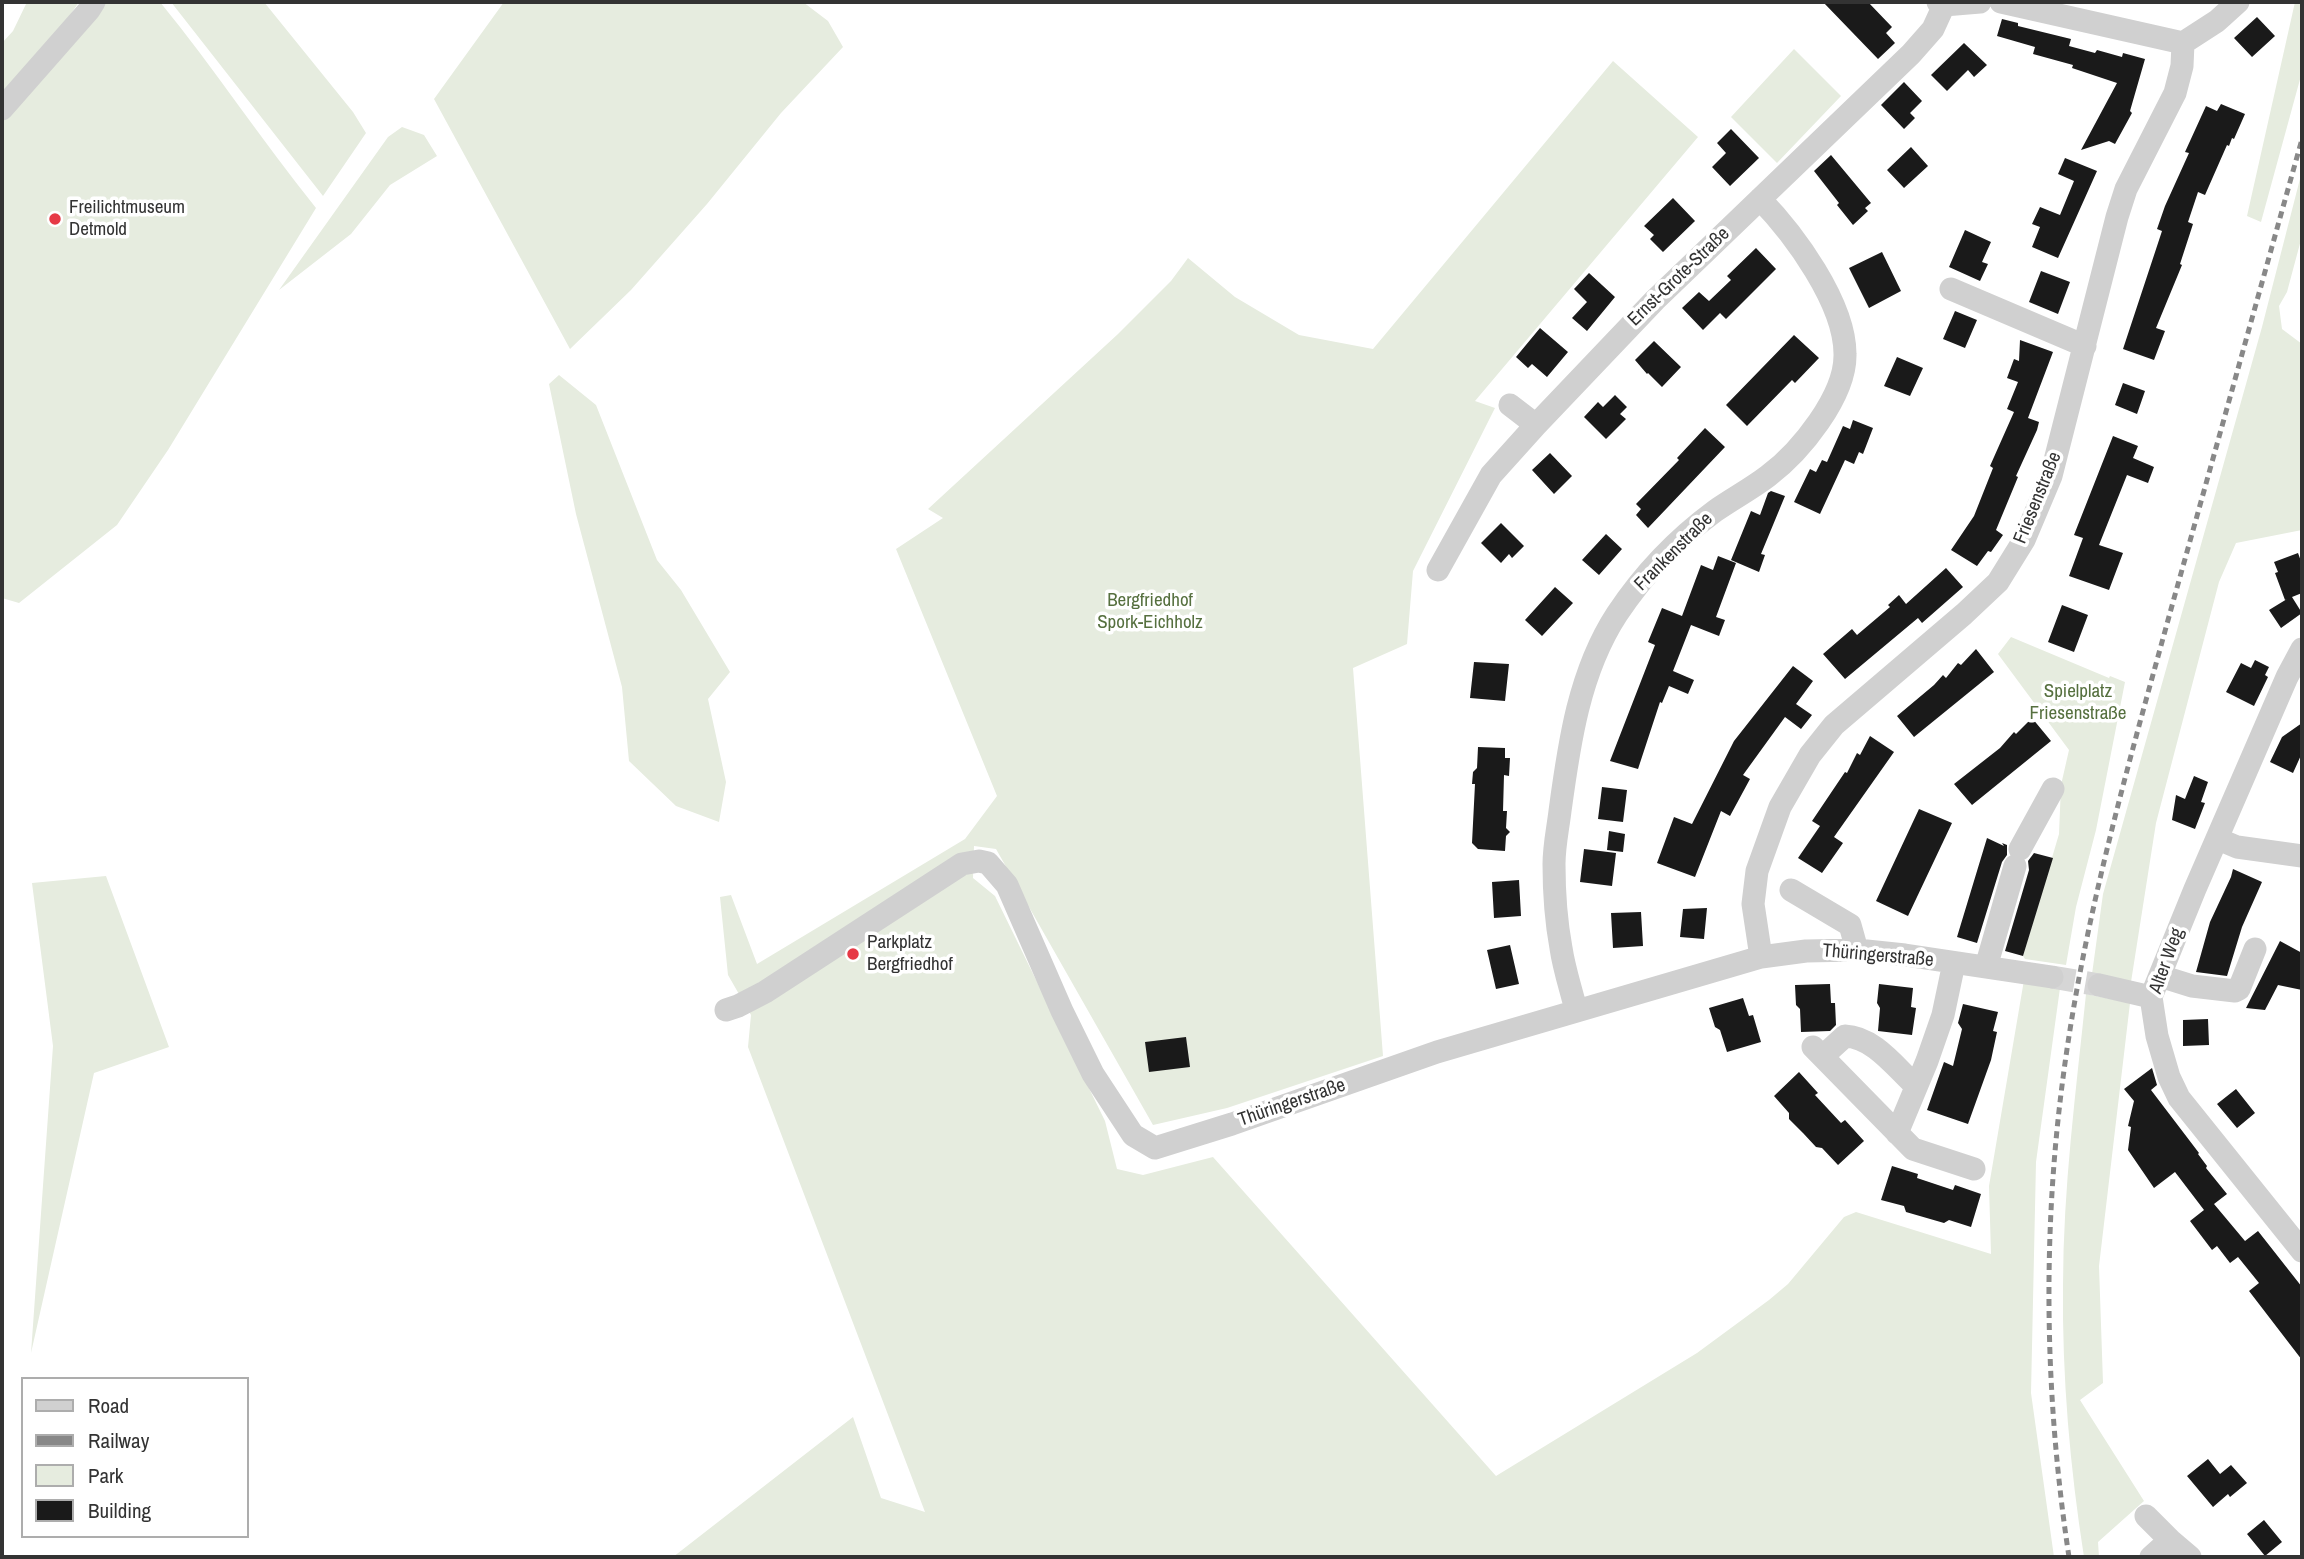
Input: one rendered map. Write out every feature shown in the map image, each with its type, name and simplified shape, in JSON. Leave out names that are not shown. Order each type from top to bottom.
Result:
[{"type":"street","points":[[2,109],[94,2]]},
{"type":"street","points":[[1941,3],[1980,2]]},
{"type":"street","points":[[2001,2],[2183,43],[2217,22],[2238,2]]},
{"type":"street","name":"Ernst-Grote-Straße","points":[[1438,570],[1491,475],[1655,300],[1911,54],[1933,29],[1941,3]]},
{"type":"street","name":"Friesenstraße","points":[[1761,957],[1754,904],[1757,871],[1780,807],[1810,755],[1834,725],[1998,582],[2024,540],[2051,477],[2117,217],[2126,189],[2175,93],[2182,66],[2183,43]]},
{"type":"street","name":"Frankenstraße","points":[[1576,1010],[1560,947],[1554,861],[1567,755],[1596,653],[1616,617],[1642,580],[1668,552],[1714,512],[1768,476],[1795,452],[1821,421],[1842,376],[1845,354],[1831,301],[1801,249],[1779,218],[1760,199]]},
{"type":"street","points":[[1951,289],[2085,346]]},
{"type":"street","points":[[1510,405],[1536,425]]},
{"type":"street","name":"Alter Weg","points":[[2302,649],[2287,677],[2156,987],[2157,1036],[2166,1068],[2179,1098],[2302,1249]]},
{"type":"street","points":[[1986,967],[2018,857],[2053,789]]},
{"type":"street","points":[[2218,839],[2237,846],[2302,856]]},
{"type":"street","name":"Thüringerstraße","points":[[726,1010],[765,992],[962,864],[979,861],[988,863],[1007,885],[1062,1011],[1093,1074],[1133,1135],[1155,1147],[1232,1124],[1437,1052],[1761,957],[1806,951],[1857,950],[2052,977]]},
{"type":"street","points":[[1791,890],[1850,925],[1857,950]]},
{"type":"street","points":[[2099,985],[2192,986],[2235,992],[2239,989],[2255,949]]},
{"type":"street","points":[[1897,1133],[1943,1015],[1954,963]]},
{"type":"street","points":[[1916,1086],[1869,1042],[1858,1037],[1845,1036],[1818,1052],[1913,1149],[1974,1169]]},
{"type":"street","points":[[2146,1516],[2181,1549]]},
{"type":"street","points":[[2151,1557],[2181,1549]]},
{"type":"green space","points":[[27,2],[79,2],[64,24],[2,95],[2,43],[13,31]]},
{"type":"green space","points":[[105,2],[160,2],[316,208],[168,450],[117,525],[19,603],[2,598],[2,122],[66,52]]},
{"type":"green space","points":[[171,2],[264,2],[353,112],[366,133],[323,196]]},
{"type":"green space","points":[[504,2],[803,2],[828,21],[843,47],[781,113],[707,204],[631,290],[570,349],[434,99]]},
{"type":"green space","points":[[2295,2],[2302,2],[2302,72],[2261,222],[2247,216]]},
{"type":"green space","points":[[1794,49],[1841,96],[1777,163],[1731,117]]},
{"type":"green space","name":"Bergfriedhof Spork-Eichholz","points":[[1613,61],[1698,137],[1475,401],[1495,408],[1413,571],[1407,644],[1353,668],[1383,1056],[1227,1108],[1153,1125],[996,849],[974,846],[973,878],[995,896],[1105,1121],[1117,1169],[1143,1175],[1213,1157],[1496,1476],[1697,1353],[1769,1300],[1788,1284],[1844,1217],[1856,1212],[1991,1254],[1989,1186],[2024,980],[2060,988],[2036,1162],[2031,1393],[2054,1557],[673,1557],[853,1417],[881,1498],[925,1512],[748,1047],[751,1015],[728,975],[720,897],[731,895],[757,964],[965,839],[997,796],[896,549],[943,518],[928,509],[1118,334],[1171,281],[1188,258],[1235,297],[1299,335],[1373,349]]},
{"type":"green space","points":[[402,127],[424,135],[437,156],[390,185],[351,234],[279,290],[388,137]]},
{"type":"green space","points":[[2302,171],[2302,236],[2287,292],[2279,306],[2282,329],[2302,344],[2302,530],[2236,543],[2219,582],[2156,823],[2131,982],[2092,974],[2103,894],[2262,327]]},
{"type":"green space","points":[[559,375],[596,405],[657,560],[681,590],[730,672],[708,699],[726,782],[719,822],[676,806],[629,761],[622,687],[576,514],[549,384]]},
{"type":"green space","name":"Spielplatz Friesenstraße","points":[[2011,637],[2109,678],[2110,676],[2125,682],[2066,965],[2025,959],[2023,956],[2059,834],[2061,785],[2069,750],[1998,654]]},
{"type":"green space","points":[[106,876],[169,1047],[94,1073],[31,1353],[53,1046],[32,883]]},
{"type":"green space","points":[[2086,994],[2130,1003],[2099,1266],[2103,1383],[2080,1400],[2144,1501],[2098,1542],[2099,1557],[2084,1557],[2068,1422],[2063,1320],[2068,1176]]},
{"type":"building","points":[[1823,2],[1868,2],[1892,27],[1886,33],[1895,43],[1878,59]]},
{"type":"building","points":[[2257,17],[2275,36],[2252,57],[2234,38]]},
{"type":"building","points":[[2002,19],[2018,23],[2018,26],[2071,39],[2069,46],[2095,53],[2097,50],[2122,57],[2123,53],[2145,59],[2130,111],[2132,113],[2115,144],[2109,141],[2081,150],[2117,83],[2072,68],[2073,65],[2033,54],[2035,47],[1997,36]]},
{"type":"building","points":[[1964,43],[1987,65],[1974,77],[1968,70],[1947,91],[1931,75]]},
{"type":"building","points":[[1904,82],[1922,101],[1910,113],[1915,118],[1904,129],[1881,105]]},
{"type":"building","points":[[2221,104],[2245,114],[2234,139],[2227,145],[2205,195],[2198,192],[2188,222],[2193,224],[2180,264],[2182,265],[2156,328],[2165,331],[2154,360],[2123,349],[2162,231],[2157,229],[2189,153],[2185,152],[2206,106],[2217,111]]},
{"type":"building","points":[[1731,129],[1759,158],[1730,186],[1712,167],[1726,153],[1717,143]]},
{"type":"building","points":[[1911,147],[1928,166],[1904,188],[1887,170]]},
{"type":"building","points":[[1831,155],[1871,203],[1865,208],[1868,211],[1853,225],[1814,171]]},
{"type":"building","points":[[2065,158],[2097,171],[2058,258],[2032,247],[2040,227],[2032,224],[2040,207],[2060,215],[2074,181],[2058,174]]},
{"type":"building","points":[[1673,198],[1695,221],[1663,252],[1650,239],[1654,235],[1644,226]]},
{"type":"building","points":[[1965,230],[1991,242],[1982,262],[1988,264],[1980,281],[1949,267]]},
{"type":"building","points":[[1756,248],[1776,269],[1726,319],[1720,313],[1703,330],[1682,308],[1699,292],[1709,301],[1731,280],[1727,276]]},
{"type":"building","points":[[1882,252],[1901,291],[1869,308],[1849,268]]},
{"type":"building","points":[[2041,271],[2070,282],[2058,314],[2029,302]]},
{"type":"building","points":[[1589,273],[1615,297],[1587,331],[1572,318],[1587,302],[1574,289]]},
{"type":"building","points":[[1955,311],[1977,320],[1965,348],[1943,339]]},
{"type":"building","points":[[1540,328],[1568,352],[1547,377],[1532,364],[1528,368],[1516,357]]},
{"type":"building","points":[[1794,335],[1819,358],[1795,383],[1792,380],[1747,426],[1726,405]]},
{"type":"building","points":[[2020,340],[2053,352],[2028,418],[2039,422],[2037,430],[1996,530],[2003,535],[1977,566],[1951,550],[1974,516],[1993,468],[1990,466],[2014,412],[2007,409],[2018,382],[2007,378],[2014,359],[2019,361]]},
{"type":"building","points":[[1654,341],[1681,367],[1662,387],[1635,360]]},
{"type":"building","points":[[1897,357],[1923,368],[1910,396],[1884,386]]},
{"type":"building","points":[[2123,383],[2145,391],[2137,414],[2115,405]]},
{"type":"building","points":[[1615,395],[1627,407],[1620,414],[1626,419],[1606,439],[1584,417],[1598,402],[1603,407]]},
{"type":"building","points":[[1853,420],[1873,428],[1863,454],[1859,452],[1854,464],[1845,460],[1820,514],[1794,502],[1810,469],[1816,472],[1822,460],[1827,462],[1843,426],[1850,429]]},
{"type":"building","points":[[1705,428],[1725,447],[1648,528],[1636,515],[1641,509],[1636,504],[1679,460],[1677,458]]},
{"type":"building","points":[[2113,436],[2138,446],[2133,458],[2154,467],[2148,483],[2127,475],[2099,545],[2123,553],[2109,590],[2069,576],[2083,538],[2074,535]]},
{"type":"building","points":[[1550,453],[1572,476],[1554,494],[1532,470]]},
{"type":"building","points":[[1771,491],[1785,496],[1761,554],[1765,555],[1759,572],[1731,560],[1751,511],[1760,515]]},
{"type":"building","points":[[1501,523],[1524,546],[1512,558],[1509,554],[1501,563],[1481,543]]},
{"type":"building","points":[[1606,534],[1622,549],[1599,575],[1582,560]]},
{"type":"building","points":[[2298,553],[2302,564],[2302,593],[2292,597],[2302,613],[2281,628],[2269,610],[2287,599],[2285,600],[2275,573],[2278,572],[2274,562]]},
{"type":"building","points":[[1718,556],[1736,563],[1716,617],[1725,620],[1719,636],[1691,625],[1673,671],[1694,680],[1688,694],[1669,686],[1662,703],[1660,702],[1638,769],[1610,761],[1655,645],[1648,642],[1662,608],[1682,616],[1701,565],[1713,570]]},
{"type":"building","points":[[1946,568],[1963,587],[1922,623],[1918,618],[1845,679],[1823,654],[1852,629],[1857,635],[1890,607],[1888,605],[1899,595],[1906,604]]},
{"type":"building","points":[[1555,587],[1573,603],[1542,636],[1525,620]]},
{"type":"building","points":[[2062,605],[2088,615],[2074,652],[2048,642]]},
{"type":"building","points":[[1976,649],[1994,672],[1914,737],[1897,716],[1943,675],[1946,678],[1958,663],[1961,665]]},
{"type":"building","points":[[2255,660],[2269,667],[2265,675],[2268,677],[2254,706],[2226,692],[2241,663],[2251,668]]},
{"type":"building","points":[[1474,662],[1509,664],[1505,701],[1470,698]]},
{"type":"building","points":[[1793,666],[1813,681],[1796,704],[1812,715],[1801,729],[1785,717],[1743,775],[1750,779],[1730,816],[1721,811],[1695,877],[1657,863],[1674,817],[1692,824],[1734,741]]},
{"type":"building","points":[[2032,718],[2051,741],[1972,805],[1954,784],[2000,748]]},
{"type":"building","points":[[2302,723],[2302,753],[2293,773],[2270,762],[2282,737]]},
{"type":"building","points":[[1870,736],[1894,752],[1834,837],[1843,843],[1822,873],[1798,858],[1820,826],[1812,821],[1845,772],[1847,773],[1857,753],[1860,755]]},
{"type":"building","points":[[1478,747],[1505,748],[1505,758],[1510,758],[1509,776],[1504,775],[1503,811],[1507,811],[1506,828],[1510,832],[1506,836],[1505,851],[1478,849],[1472,843],[1475,784],[1472,784],[1473,772],[1477,768]]},
{"type":"building","points":[[2194,776],[2208,782],[2201,802],[2205,803],[2195,829],[2172,820],[2176,795],[2185,799]]},
{"type":"building","points":[[1602,787],[1627,790],[1623,822],[1598,819]]},
{"type":"building","points":[[1919,809],[1952,823],[1908,916],[1876,901]]},
{"type":"building","points":[[1609,831],[1625,834],[1623,852],[1607,850]]},
{"type":"building","points":[[1987,838],[2007,845],[2007,855],[2002,862],[1977,943],[1957,937]]},
{"type":"building","points":[[1584,849],[1616,853],[1612,886],[1580,882]]},
{"type":"building","points":[[2034,853],[2053,858],[2023,956],[2005,951],[2029,870],[2028,861]]},
{"type":"building","points":[[2233,869],[2262,882],[2242,927],[2227,976],[2196,972],[2210,922]]},
{"type":"building","points":[[1519,880],[1521,916],[1494,918],[1492,882]]},
{"type":"building","points":[[1707,908],[1704,939],[1680,937],[1683,909]]},
{"type":"building","points":[[1641,912],[1643,946],[1613,948],[1611,913]]},
{"type":"building","points":[[2280,941],[2302,953],[2302,990],[2278,985],[2265,1010],[2246,1008]]},
{"type":"building","points":[[1510,945],[1519,984],[1496,989],[1487,950]]},
{"type":"building","points":[[1830,984],[1831,1003],[1835,1003],[1836,1025],[1830,1031],[1801,1032],[1795,985]]},
{"type":"building","points":[[1879,984],[1913,988],[1911,1007],[1916,1008],[1912,1035],[1878,1031]]},
{"type":"building","points":[[1743,998],[1749,1016],[1753,1015],[1761,1042],[1727,1052],[1709,1008]]},
{"type":"building","points":[[1963,1004],[1998,1012],[1993,1031],[1997,1032],[1991,1060],[1968,1124],[1927,1110],[1944,1062],[1953,1066],[1962,1029],[1958,1023]]},
{"type":"building","points":[[2208,1019],[2209,1045],[2183,1046],[2183,1020]]},
{"type":"building","points":[[1186,1037],[1190,1067],[1149,1072],[1145,1042]]},
{"type":"building","points":[[2152,1068],[2157,1085],[2151,1090],[2227,1194],[2214,1204],[2245,1241],[2258,1231],[2302,1287],[2302,1360],[2249,1291],[2259,1283],[2238,1257],[2230,1263],[2217,1246],[2212,1250],[2190,1221],[2204,1210],[2175,1172],[2154,1188],[2128,1150],[2131,1127],[2128,1126],[2134,1101],[2124,1089]]},
{"type":"building","points":[[1799,1072],[1818,1093],[1815,1095],[1841,1123],[1845,1120],[1864,1141],[1838,1165],[1789,1119],[1789,1113],[1774,1096]]},
{"type":"building","points":[[2236,1089],[2255,1113],[2237,1128],[2217,1104]]},
{"type":"building","points":[[1892,1166],[1953,1190],[1955,1185],[1981,1194],[1971,1227],[1949,1220],[1944,1223],[1906,1212],[1904,1206],[1881,1200]]},
{"type":"building","points":[[2208,1459],[2220,1474],[2231,1465],[2247,1483],[2213,1507],[2187,1476]]},
{"type":"building","points":[[2264,1520],[2282,1542],[2265,1556],[2247,1534]]},
{"type":"tunnel","points":[[2052,977],[2099,985]]},
{"type":"railway","points":[[2069,1557],[2055,1438],[2049,1258],[2056,1138],[2072,1017],[2096,898],[2125,779],[2302,139]]},
{"type":"place","name":"Freilichtmuseum Detmold","points":[[55,219]]},
{"type":"place","name":"Parkplatz Bergfriedhof","points":[[853,954]]}]
